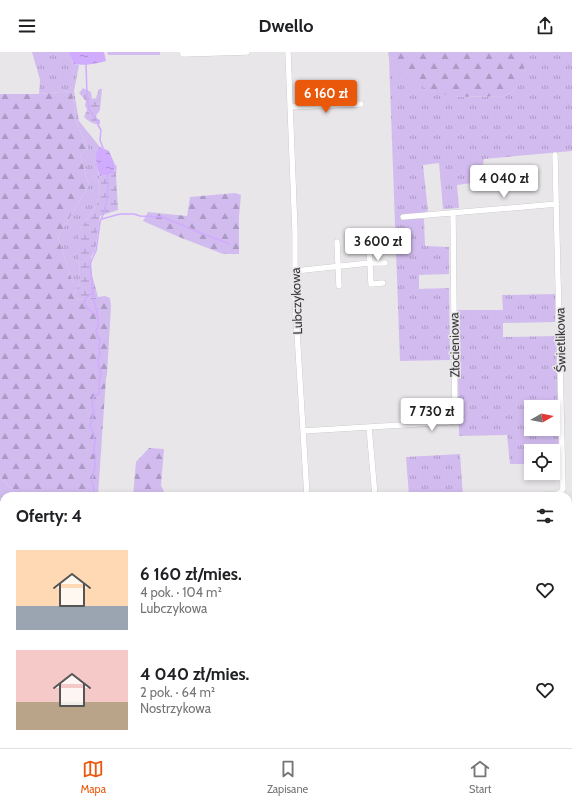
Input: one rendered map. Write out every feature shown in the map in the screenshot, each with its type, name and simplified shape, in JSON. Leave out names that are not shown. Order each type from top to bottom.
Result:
[{"type":"street","points":[[182,53],[245,52]]},
{"type":"street","name":"Lubczykowa","points":[[288,52],[295,232],[295,299],[306,492]]},
{"type":"street","points":[[290,107],[361,104]]},
{"type":"street","name":"Świetlikowa","points":[[555,155],[563,488],[560,492]]},
{"type":"street","points":[[403,217],[557,204]]},
{"type":"street","name":"Złocieniowa","points":[[303,431],[450,422],[454,420],[453,213]]},
{"type":"street","points":[[382,240],[369,242],[370,284],[383,283]]},
{"type":"street","points":[[337,242],[339,286]]},
{"type":"street","points":[[295,271],[370,263],[385,263]]},
{"type":"street","points":[[369,427],[375,492]]},
{"type":"green space","points":[[32,52],[68,52],[74,64],[79,65],[74,91],[79,121],[100,147],[97,156],[98,173],[100,176],[98,180],[100,190],[96,206],[79,231],[80,282],[73,296],[73,283],[58,237],[89,185],[80,155],[88,149],[76,121],[72,91],[39,94],[40,80]]},
{"type":"green space","points":[[107,52],[160,52],[160,55],[108,55]]},
{"type":"green space","points":[[388,52],[523,52],[523,71],[519,84],[515,90],[505,96],[455,97],[428,90],[400,73],[395,66],[394,58],[389,59]]},
{"type":"green space","points":[[523,52],[572,52],[572,151],[484,159],[479,182],[457,185],[459,208],[443,209],[439,163],[423,165],[428,211],[415,218],[424,219],[425,246],[449,247],[449,274],[419,275],[419,289],[449,288],[450,360],[400,361],[389,59],[394,58],[455,97],[505,96],[515,90],[523,71]]},
{"type":"green space","points":[[83,88],[91,92],[92,99],[96,98],[99,89],[102,89],[100,110],[96,116],[97,119],[100,120],[100,124],[91,122],[84,117],[87,110],[85,105],[86,101],[79,93]]},
{"type":"green space","points":[[72,91],[76,121],[88,149],[80,155],[89,185],[58,237],[73,283],[73,296],[80,300],[105,296],[110,298],[111,306],[107,375],[98,492],[15,492],[0,477],[0,94],[39,94]]},
{"type":"green space","points":[[115,165],[117,166],[118,210],[100,216],[95,251],[91,257],[92,275],[98,297],[80,300],[73,296],[80,282],[79,231],[96,206],[100,190],[98,180],[100,176],[114,174]]},
{"type":"green space","points":[[235,193],[241,195],[239,217],[239,254],[223,254],[143,221],[148,212],[187,216],[190,197]]},
{"type":"green space","points":[[555,294],[555,322],[503,323],[503,337],[556,336],[558,400],[524,400],[524,436],[558,436],[559,444],[524,444],[524,464],[510,464],[507,435],[459,436],[457,310],[503,310],[502,295]]},
{"type":"green space","points":[[149,448],[164,449],[161,485],[164,492],[133,492],[136,462]]},
{"type":"green space","points":[[460,454],[463,492],[409,492],[406,457]]},
{"type":"green space","points":[[0,477],[15,492],[0,492]]},
{"type":"water","points":[[68,52],[104,52],[106,61],[82,65],[74,64]]},
{"type":"water","points":[[100,147],[109,151],[115,165],[114,174],[100,176],[97,168],[96,153]]},
{"type":"waterway","points":[[86,63],[89,109],[98,121],[98,125],[101,130],[100,140],[103,148]]},
{"type":"waterway","points":[[94,492],[92,480],[96,457],[94,453],[94,435],[90,427],[94,412],[92,404],[94,396],[99,394],[99,380],[101,374],[98,364],[100,355],[100,340],[96,330],[98,327],[98,316],[94,301],[90,264],[96,251],[100,222],[106,205],[108,193],[107,174]]},
{"type":"waterway","points":[[102,219],[121,214],[163,217],[230,244]]},
{"type":"waterway","points":[[93,292],[84,300],[89,310],[98,316]]}]
